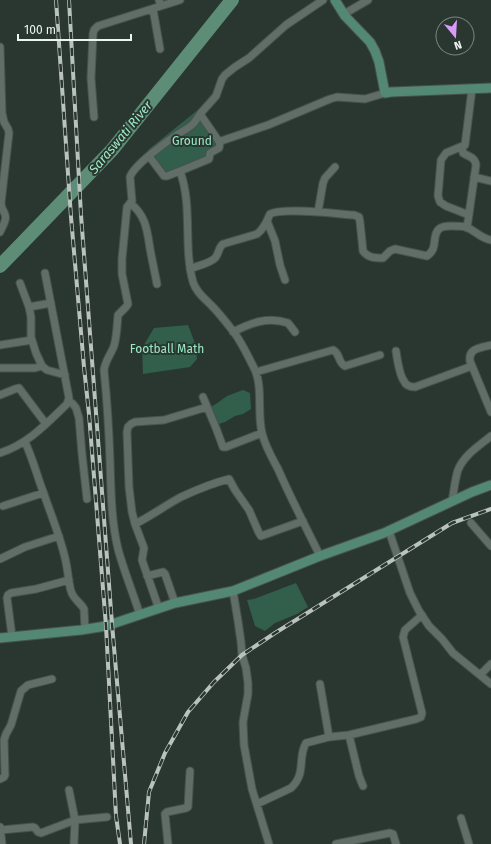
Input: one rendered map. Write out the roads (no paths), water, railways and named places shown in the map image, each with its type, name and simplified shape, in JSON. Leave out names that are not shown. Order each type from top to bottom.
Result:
[{"type":"main road","points":[[336,0],[344,14],[370,42],[375,51],[379,62],[385,93],[491,88]]},
{"type":"main road","points":[[0,638],[85,629],[112,624],[175,603],[233,591],[320,556],[389,531],[452,501],[491,485]]},
{"type":"street","points":[[94,117],[91,73],[94,30],[98,26],[153,9],[160,3],[180,0]]},
{"type":"street","points":[[140,615],[121,560],[114,524],[111,499],[104,370],[116,339],[118,314],[128,304],[122,274],[122,259],[127,207],[132,202],[130,177],[134,170],[149,156],[169,140],[192,125],[216,96],[225,75],[249,58],[286,25],[323,0]]},
{"type":"street","points":[[344,14],[368,0]]},
{"type":"street","points":[[153,9],[160,49]]},
{"type":"street","points":[[0,47],[2,113],[9,133],[1,203],[1,207],[6,217],[0,232]]},
{"type":"street","points":[[469,215],[446,206],[440,202],[438,196],[441,160],[446,153],[462,147],[465,143],[472,89]]},
{"type":"street","points":[[220,142],[268,126],[330,99],[337,97],[365,99],[385,93]]},
{"type":"street","points":[[149,156],[164,176],[209,159],[210,153],[219,148],[220,142],[200,114]]},
{"type":"street","points":[[462,147],[463,153],[472,157],[476,162],[467,228]]},
{"type":"street","points":[[318,212],[323,183],[335,167]]},
{"type":"street","points":[[180,171],[186,193],[190,269],[196,288],[233,332],[256,372],[262,433],[288,491],[320,556]]},
{"type":"street","points":[[474,177],[491,181]]},
{"type":"street","points":[[130,203],[138,209],[145,224],[158,284]]},
{"type":"street","points":[[190,269],[212,261],[215,258],[220,246],[223,244],[257,234],[260,232],[270,214],[277,212],[318,212],[354,215],[359,217],[363,251],[366,255],[378,258],[383,258],[390,251],[395,249],[426,256],[431,253],[433,249],[437,230],[446,226],[462,226],[483,238],[491,240]]},
{"type":"street","points":[[267,221],[275,241],[279,261],[286,280]]},
{"type":"street","points":[[0,453],[25,442],[38,432],[69,401],[45,273]]},
{"type":"street","points":[[20,283],[29,307],[32,340],[42,366],[48,370],[65,375]]},
{"type":"street","points":[[29,307],[51,303]]},
{"type":"street","points":[[233,332],[248,324],[266,320],[288,323],[295,332]]},
{"type":"street","points":[[0,345],[32,340]]},
{"type":"street","points":[[491,345],[475,349],[469,356],[491,412]]},
{"type":"street","points":[[256,372],[334,350],[342,364],[345,366],[380,355]]},
{"type":"street","points":[[396,351],[403,381],[410,387],[415,387],[472,366]]},
{"type":"street","points":[[0,368],[35,368],[42,366]]},
{"type":"street","points":[[0,395],[19,388],[46,424]]},
{"type":"street","points":[[202,397],[223,447],[262,433]]},
{"type":"street","points":[[69,401],[76,408],[79,418],[87,499]]},
{"type":"street","points":[[159,609],[141,558],[144,548],[132,512],[129,488],[128,427],[130,424],[135,422],[164,420],[207,407]]},
{"type":"street","points":[[452,501],[458,471],[461,464],[470,453],[491,436]]},
{"type":"street","points":[[25,442],[34,463],[43,493],[59,536],[66,560],[72,594],[84,609],[85,629]]},
{"type":"street","points":[[135,524],[195,490],[229,479],[249,510],[259,533],[262,536],[303,521]]},
{"type":"street","points":[[3,506],[43,493]]},
{"type":"street","points":[[471,523],[491,546]]},
{"type":"street","points":[[389,531],[410,592],[422,616],[453,653],[491,684]]},
{"type":"street","points":[[0,559],[25,547],[59,536]]},
{"type":"street","points":[[147,576],[163,572],[175,603]]},
{"type":"street","points":[[12,636],[7,598],[8,595],[11,593],[36,589],[69,580]]},
{"type":"street","points":[[233,591],[242,655],[248,683],[248,694],[243,722],[244,745],[252,789],[269,844]]},
{"type":"street","points":[[257,804],[291,788],[294,785],[300,776],[306,742],[329,737],[349,735],[421,717],[422,713],[403,637],[405,630],[422,616]]},
{"type":"street","points":[[480,675],[491,664]]},
{"type":"street","points":[[0,779],[5,775],[4,740],[11,725],[21,691],[28,685],[52,678]]},
{"type":"street","points":[[320,684],[329,737]]},
{"type":"street","points":[[349,735],[359,776],[363,786]]},
{"type":"street","points":[[168,844],[165,814],[167,812],[186,808],[188,806],[190,771]]},
{"type":"street","points":[[69,790],[75,820],[74,844]]},
{"type":"street","points":[[2,844],[0,829],[33,827],[41,833],[75,820],[107,817]]},
{"type":"street","points":[[461,818],[469,844]]},
{"type":"street","points":[[336,844],[390,833],[393,834],[396,844]]},
{"type":"waterway","name":"Saraswati River","points":[[0,266],[112,150],[232,0]]},
{"type":"railway","points":[[56,0],[71,217],[106,626],[116,816],[120,844]]},
{"type":"railway","points":[[69,0],[81,215],[112,624],[131,844]]},
{"type":"railway","points":[[144,844],[149,792],[165,753],[188,712],[214,682],[242,655],[275,633],[452,523],[491,509]]},
{"type":"park label","name":"Ground","points":[[192,141]]},
{"type":"park label","name":"Football Math","points":[[167,349]]}]
